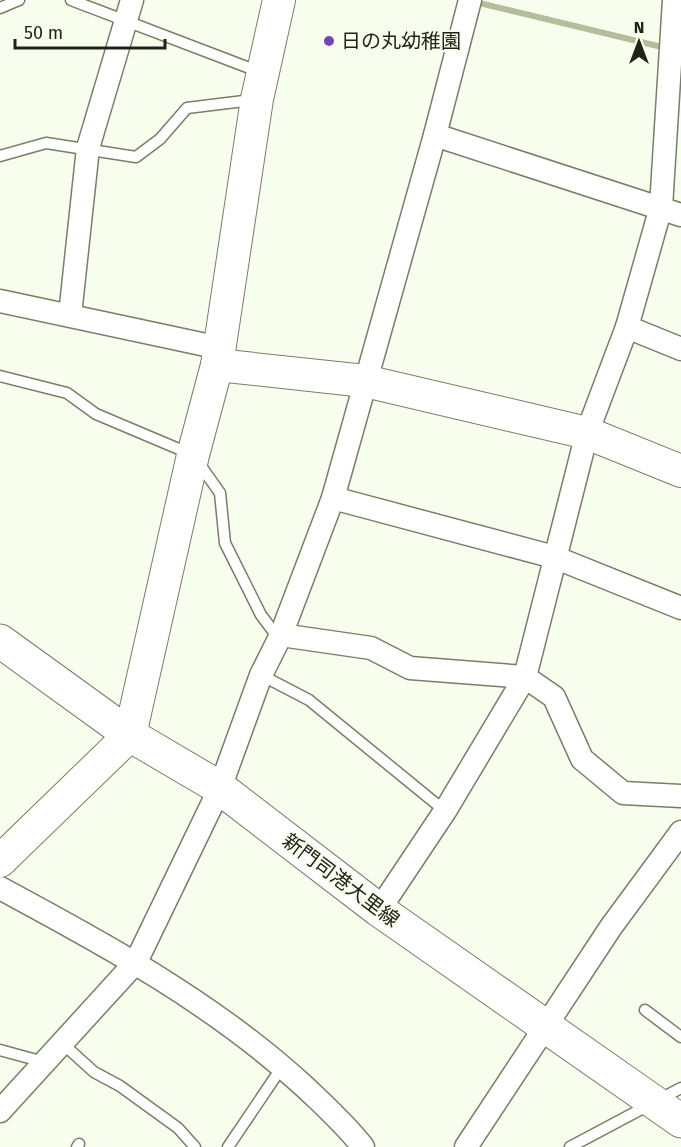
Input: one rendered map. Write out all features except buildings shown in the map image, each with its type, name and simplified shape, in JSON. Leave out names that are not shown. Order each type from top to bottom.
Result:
[{"type":"main road","name":"新門司港大里線","points":[[0,641],[130,735],[220,788],[379,910],[544,1027],[673,1104]]},
{"type":"street","points":[[0,861],[130,735],[193,455],[219,356],[260,86],[279,0]]},
{"type":"street","points":[[0,1111],[136,962],[220,788],[261,675],[281,636],[333,498],[435,135],[470,0]]},
{"type":"street","points":[[379,910],[445,811],[525,677],[587,433],[671,211],[675,95],[674,0]]},
{"type":"street","points":[[70,315],[88,148],[129,11]]},
{"type":"street","points":[[435,135],[671,211]]},
{"type":"street","points":[[0,301],[70,315],[219,356],[365,381],[587,433],[681,471]]},
{"type":"street","points":[[627,327],[681,350]]},
{"type":"street","points":[[333,498],[554,557],[681,609]]},
{"type":"street","points":[[281,636],[371,648],[410,668],[525,677],[554,697],[582,759],[623,793],[681,796]]},
{"type":"street","points":[[466,1147],[611,927],[681,832]]},
{"type":"street","points":[[0,888],[136,962],[201,1003],[282,1067],[350,1130],[363,1147]]},
{"type":"lane","points":[[0,8],[19,0]]},
{"type":"lane","points":[[70,0],[129,11],[260,86]]},
{"type":"lane","points":[[0,156],[46,143],[136,157],[160,139],[187,108],[260,86]]},
{"type":"lane","points":[[0,376],[67,393],[96,414],[193,455],[220,493],[225,543],[240,574],[261,615],[273,631],[281,636]]},
{"type":"lane","points":[[261,675],[309,700],[445,811]]},
{"type":"lane","points":[[645,1010],[681,1037]]},
{"type":"lane","points":[[62,1043],[94,1072],[120,1086],[178,1128],[195,1147]]},
{"type":"lane","points":[[0,1050],[44,1062]]},
{"type":"lane","points":[[228,1147],[282,1067]]},
{"type":"lane","points":[[570,1147],[673,1104]]},
{"type":"waterway","points":[[475,2],[666,48]]},
{"type":"place","name":"日の丸幼稚園","points":[[329,41]]}]
